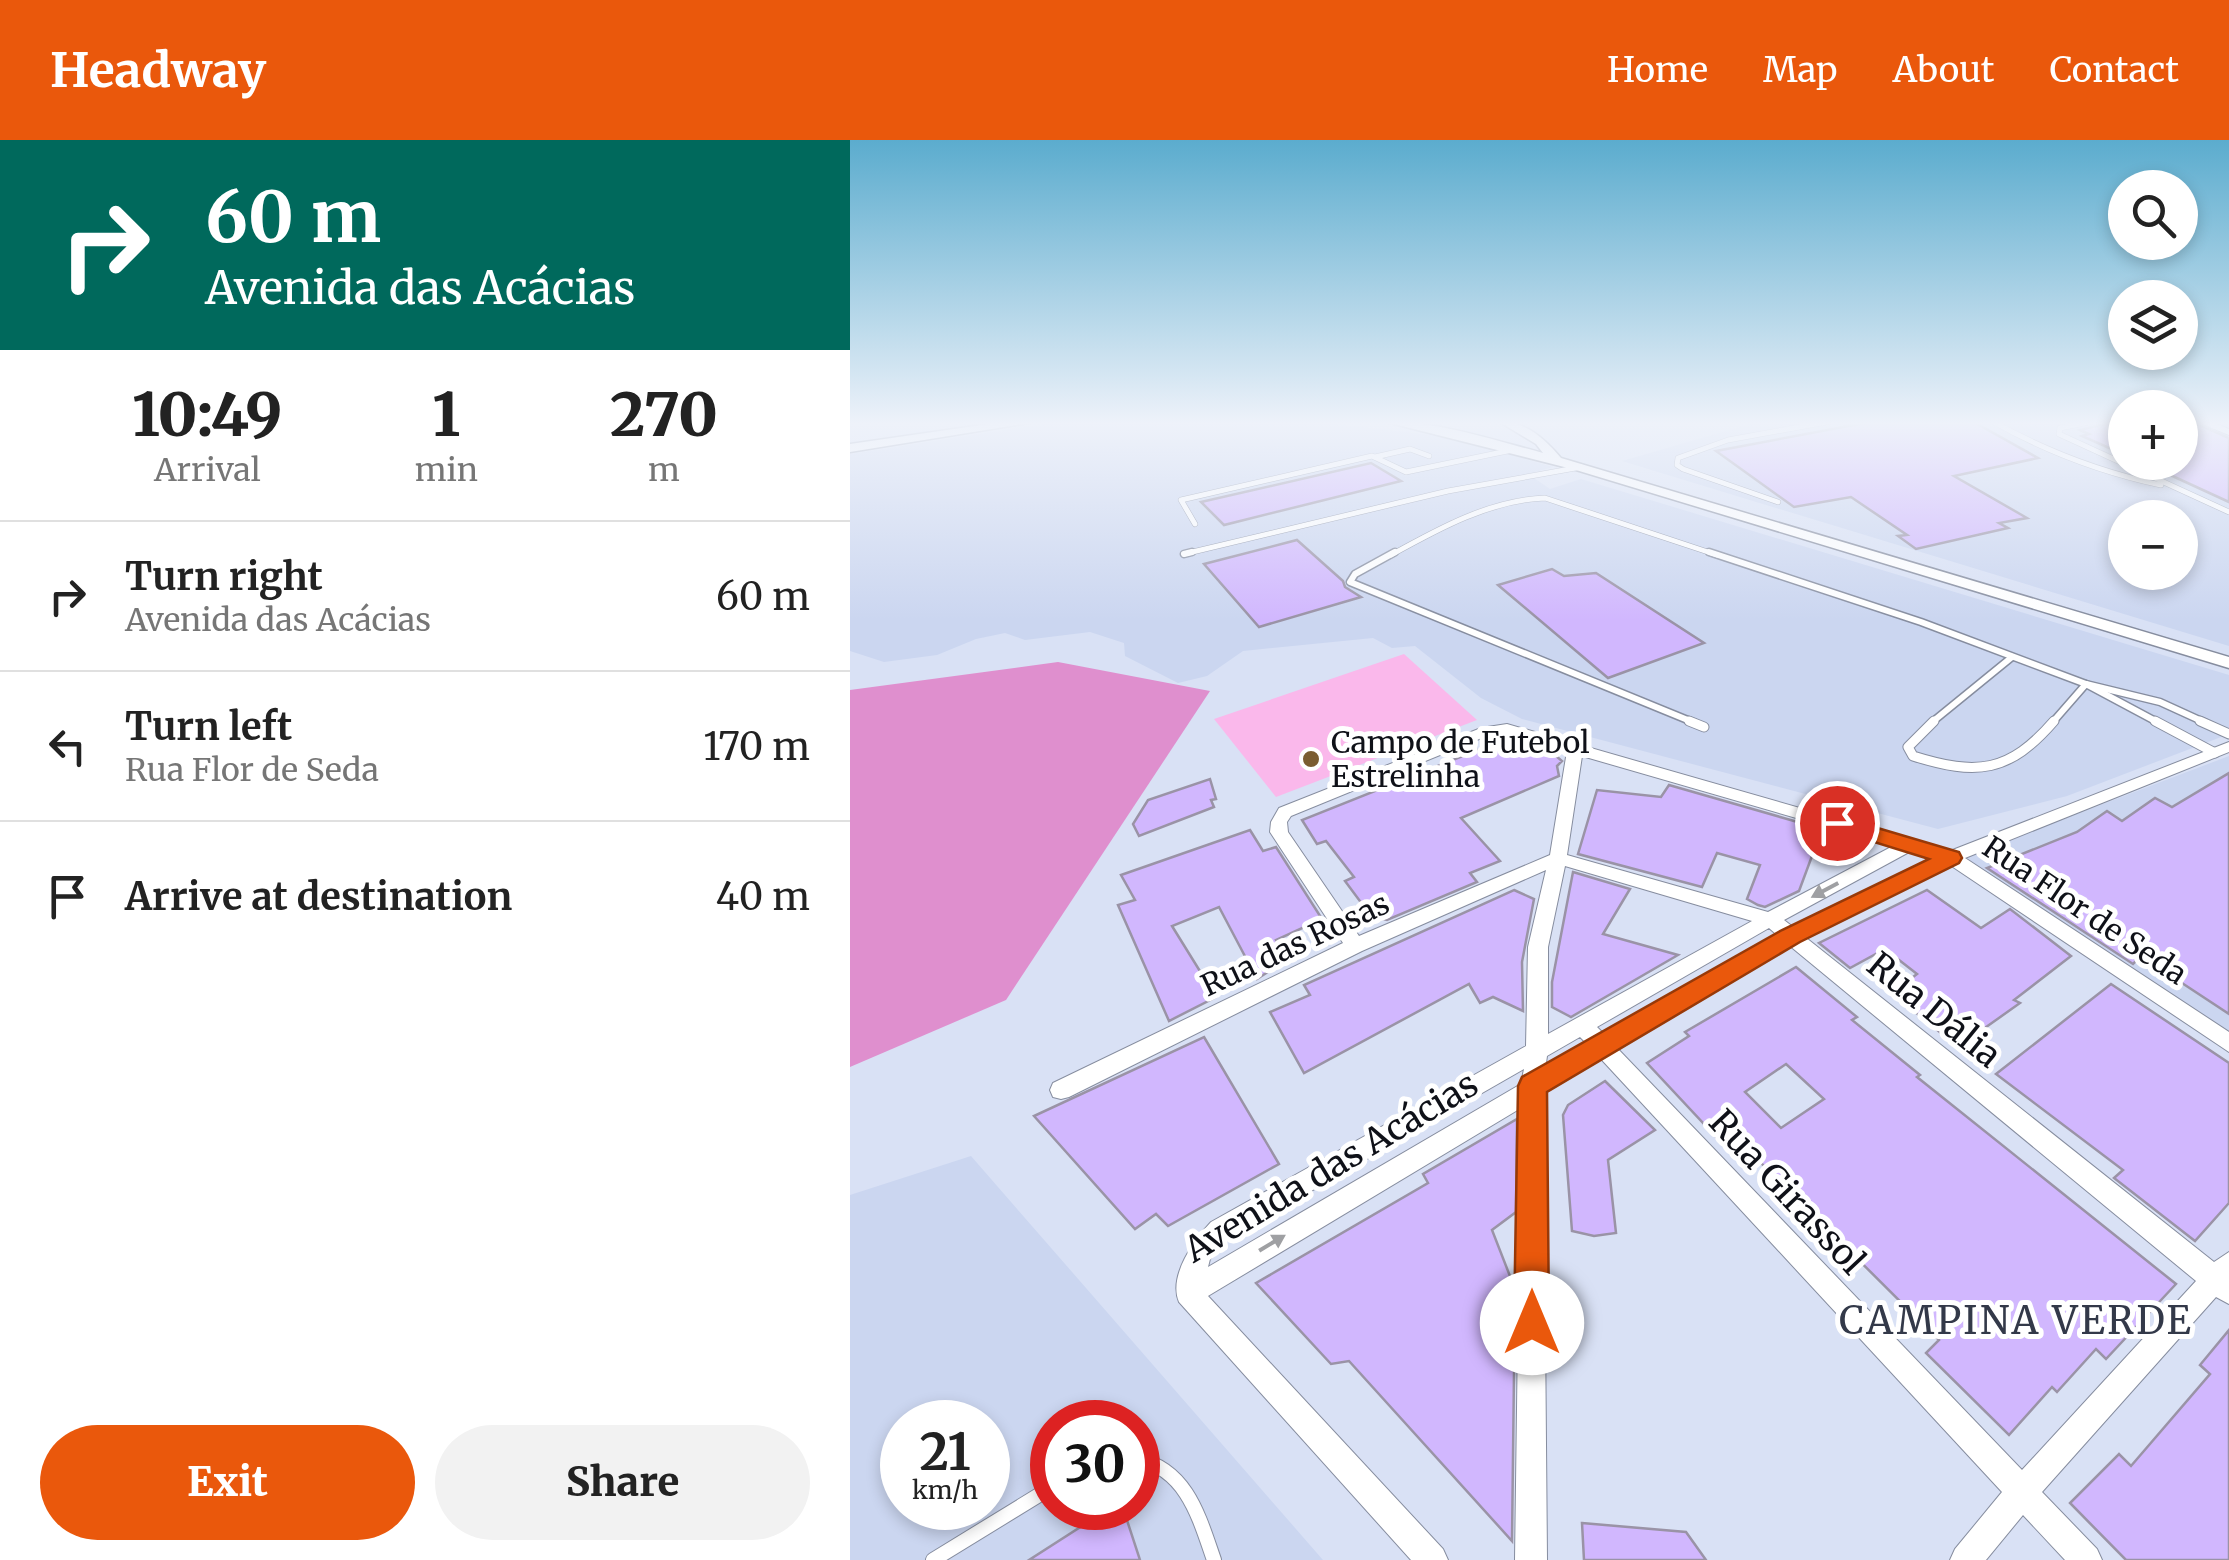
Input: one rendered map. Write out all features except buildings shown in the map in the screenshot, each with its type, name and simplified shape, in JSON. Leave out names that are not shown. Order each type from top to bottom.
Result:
[{"type":"main road","points":[[1647,487],[2229,663]]},
{"type":"street","name":"Rua Flor de Seda","points":[[1355,946],[1279,832],[1282,818],[1293,808],[1496,729],[1951,858],[2229,1042]]},
{"type":"street","points":[[1530,1560],[1532,1086],[1537,1052],[1538,947],[1576,749]]},
{"type":"street","name":"Avenida das Acácias","points":[[1188,1293],[1198,1253],[1220,1230],[1537,1052],[1592,1036],[1951,858],[2222,750]]},
{"type":"street","name":"Avenida das Acácias","points":[[1188,1293],[1532,1086],[1592,1036],[1770,919],[1912,844]]},
{"type":"street","name":"Rua Dália","points":[[1558,858],[1770,919],[2224,1278]]},
{"type":"street","name":"Rua das Rosas","points":[[1062,1090],[1355,946],[1558,858]]},
{"type":"street","name":"Rua Girassol","points":[[1592,1036],[2086,1560]]},
{"type":"street","points":[[1966,1560],[2022,1492],[2224,1278]]},
{"type":"street","points":[[1188,1293],[1432,1560]]},
{"type":"lane","points":[[1196,524],[1180,503],[1188,497],[1232,487]]},
{"type":"lane","points":[[1184,554],[1478,487]]},
{"type":"lane","points":[[1736,487],[1778,502]]},
{"type":"lane","points":[[2173,487],[2229,512]]},
{"type":"lane","points":[[1704,727],[1350,582],[1355,574],[1384,558],[1466,520],[1532,496],[1873,605],[2086,684],[2222,750]]},
{"type":"lane","points":[[2012,657],[1914,738],[1908,747],[1912,756],[1946,769],[1970,772],[2008,763],[2028,750],[2086,684]]},
{"type":"lane","points":[[2086,684],[2160,702],[2229,734]]},
{"type":"lane","points":[[1160,1468],[1189,1492],[1214,1560]]},
{"type":"lane","points":[[933,1560],[1030,1500]]},
{"type":"shaded area","points":[[850,487],[1608,487],[2229,675],[2229,734],[2067,796],[1938,829],[1522,719],[1481,698],[1415,646],[1392,648],[1373,638],[1243,651],[1207,676],[1178,683],[1125,656],[1124,643],[1090,632],[1025,640],[1005,633],[976,639],[937,655],[884,662],[850,651]]},
{"type":"shaded area","points":[[1708,487],[2229,487],[2229,646]]},
{"type":"shaded area","name":"Campo de Futebol Estrelinha","points":[[1404,654],[1477,720],[1276,797],[1214,719]]},
{"type":"shaded area","points":[[1058,662],[1210,691],[1006,1000],[850,1067],[850,690]]},
{"type":"shaded area","points":[[2229,756],[2229,1035],[1961,858]]},
{"type":"shaded area","points":[[971,1156],[1323,1560],[850,1560],[850,1195]]},
{"type":"place","name":"Campo de Futebol Estrelinha","points":[[1311,759]]},
{"type":"district","name":"CAMPINA VERDE","points":[[2016,1320]]},
{"type":"route","points":[[1532,1323],[1532,1086],[1791,936],[1951,858],[1837,823]]}]
